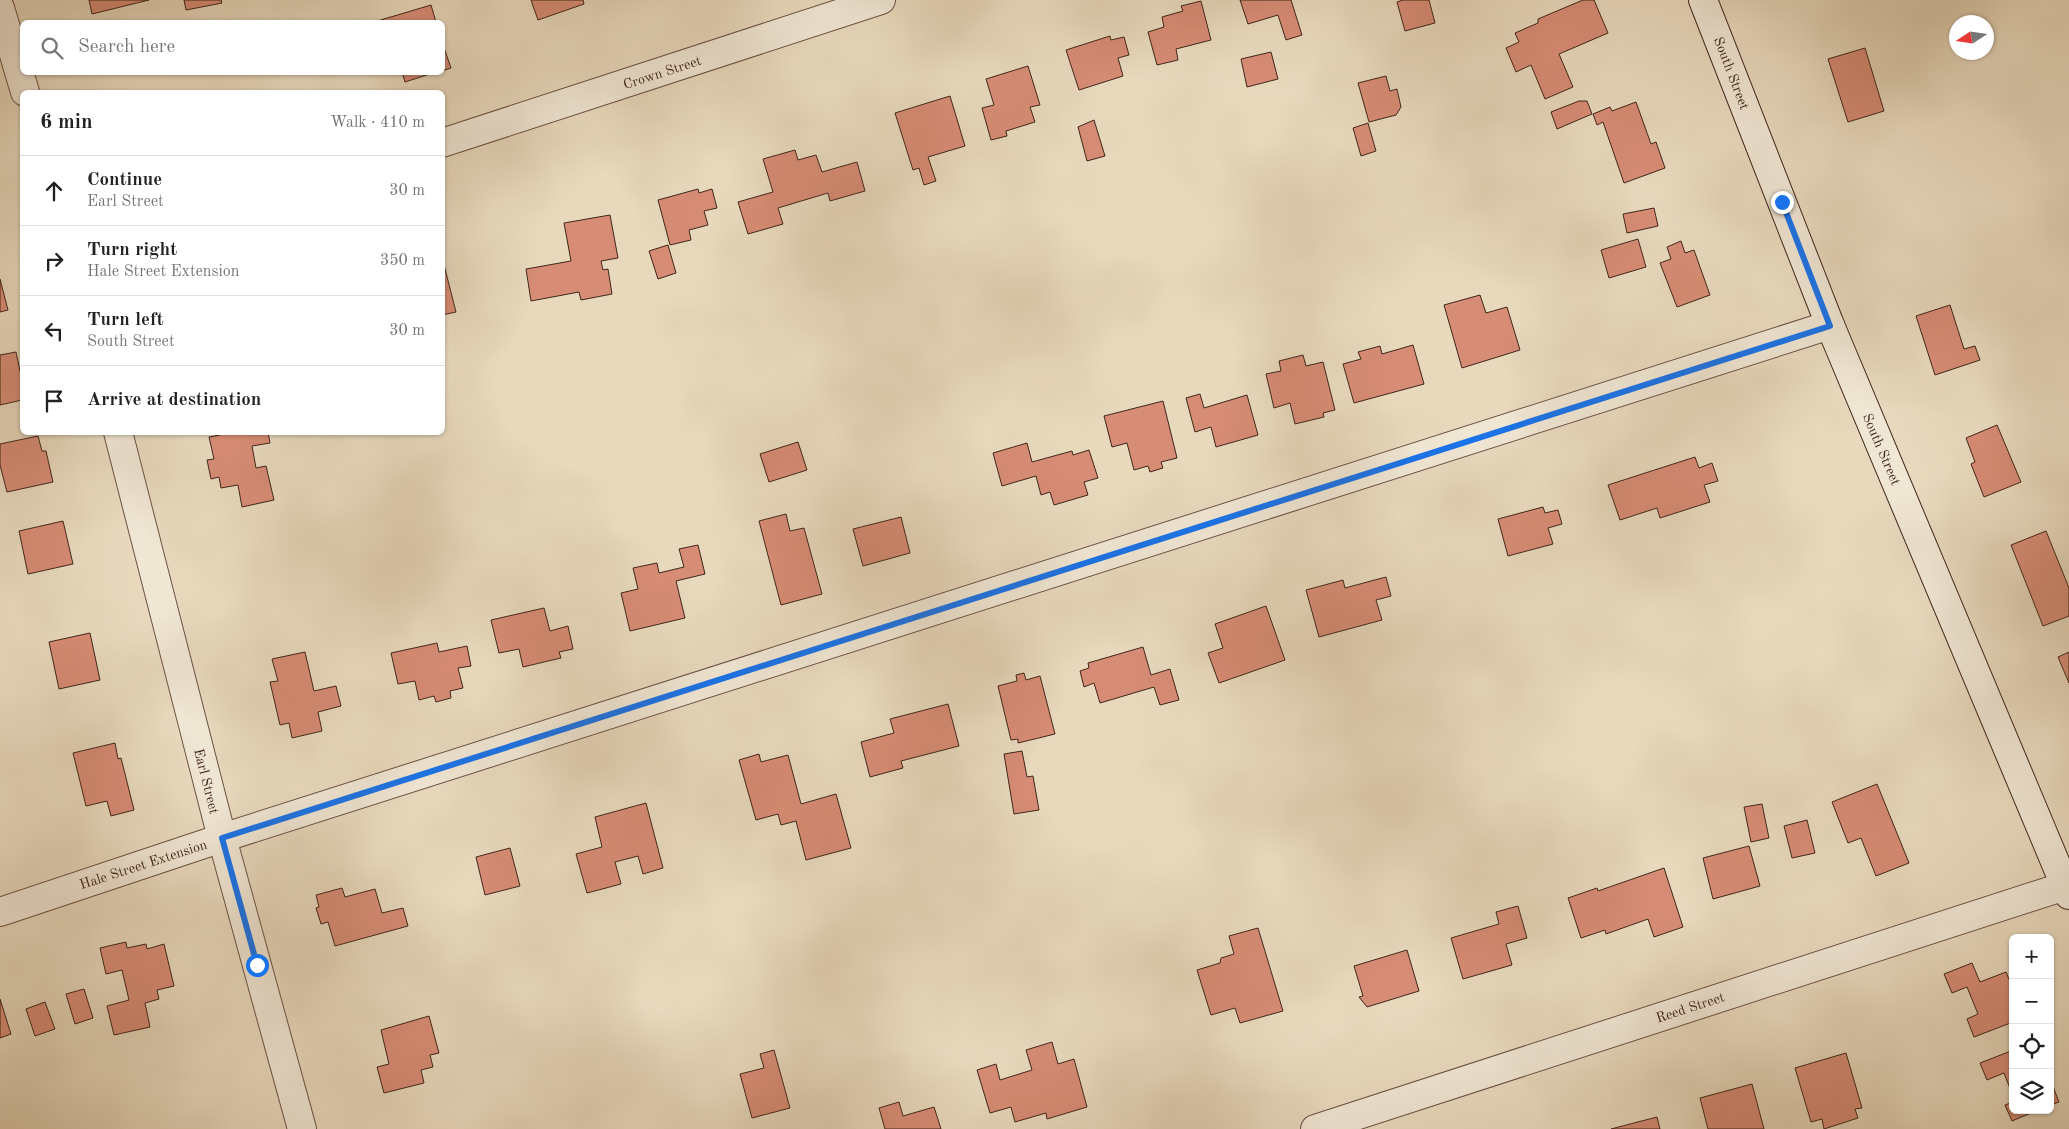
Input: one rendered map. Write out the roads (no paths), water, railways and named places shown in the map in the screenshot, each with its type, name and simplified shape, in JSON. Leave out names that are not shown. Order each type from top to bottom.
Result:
[{"type":"street","name":"Crown Street","points":[[445,142],[881,0]]},
{"type":"street","name":"South Street","points":[[1703,0],[1830,326],[2067,890]]},
{"type":"street","points":[[0,8],[24,90]]},
{"type":"street","name":"Hale Street Extension","points":[[0,912],[222,838],[1830,326]]},
{"type":"street","name":"Earl Street","points":[[119,435],[222,838],[302,1129]]},
{"type":"street","name":"Reed Street","points":[[1315,1129],[2067,890]]}]
